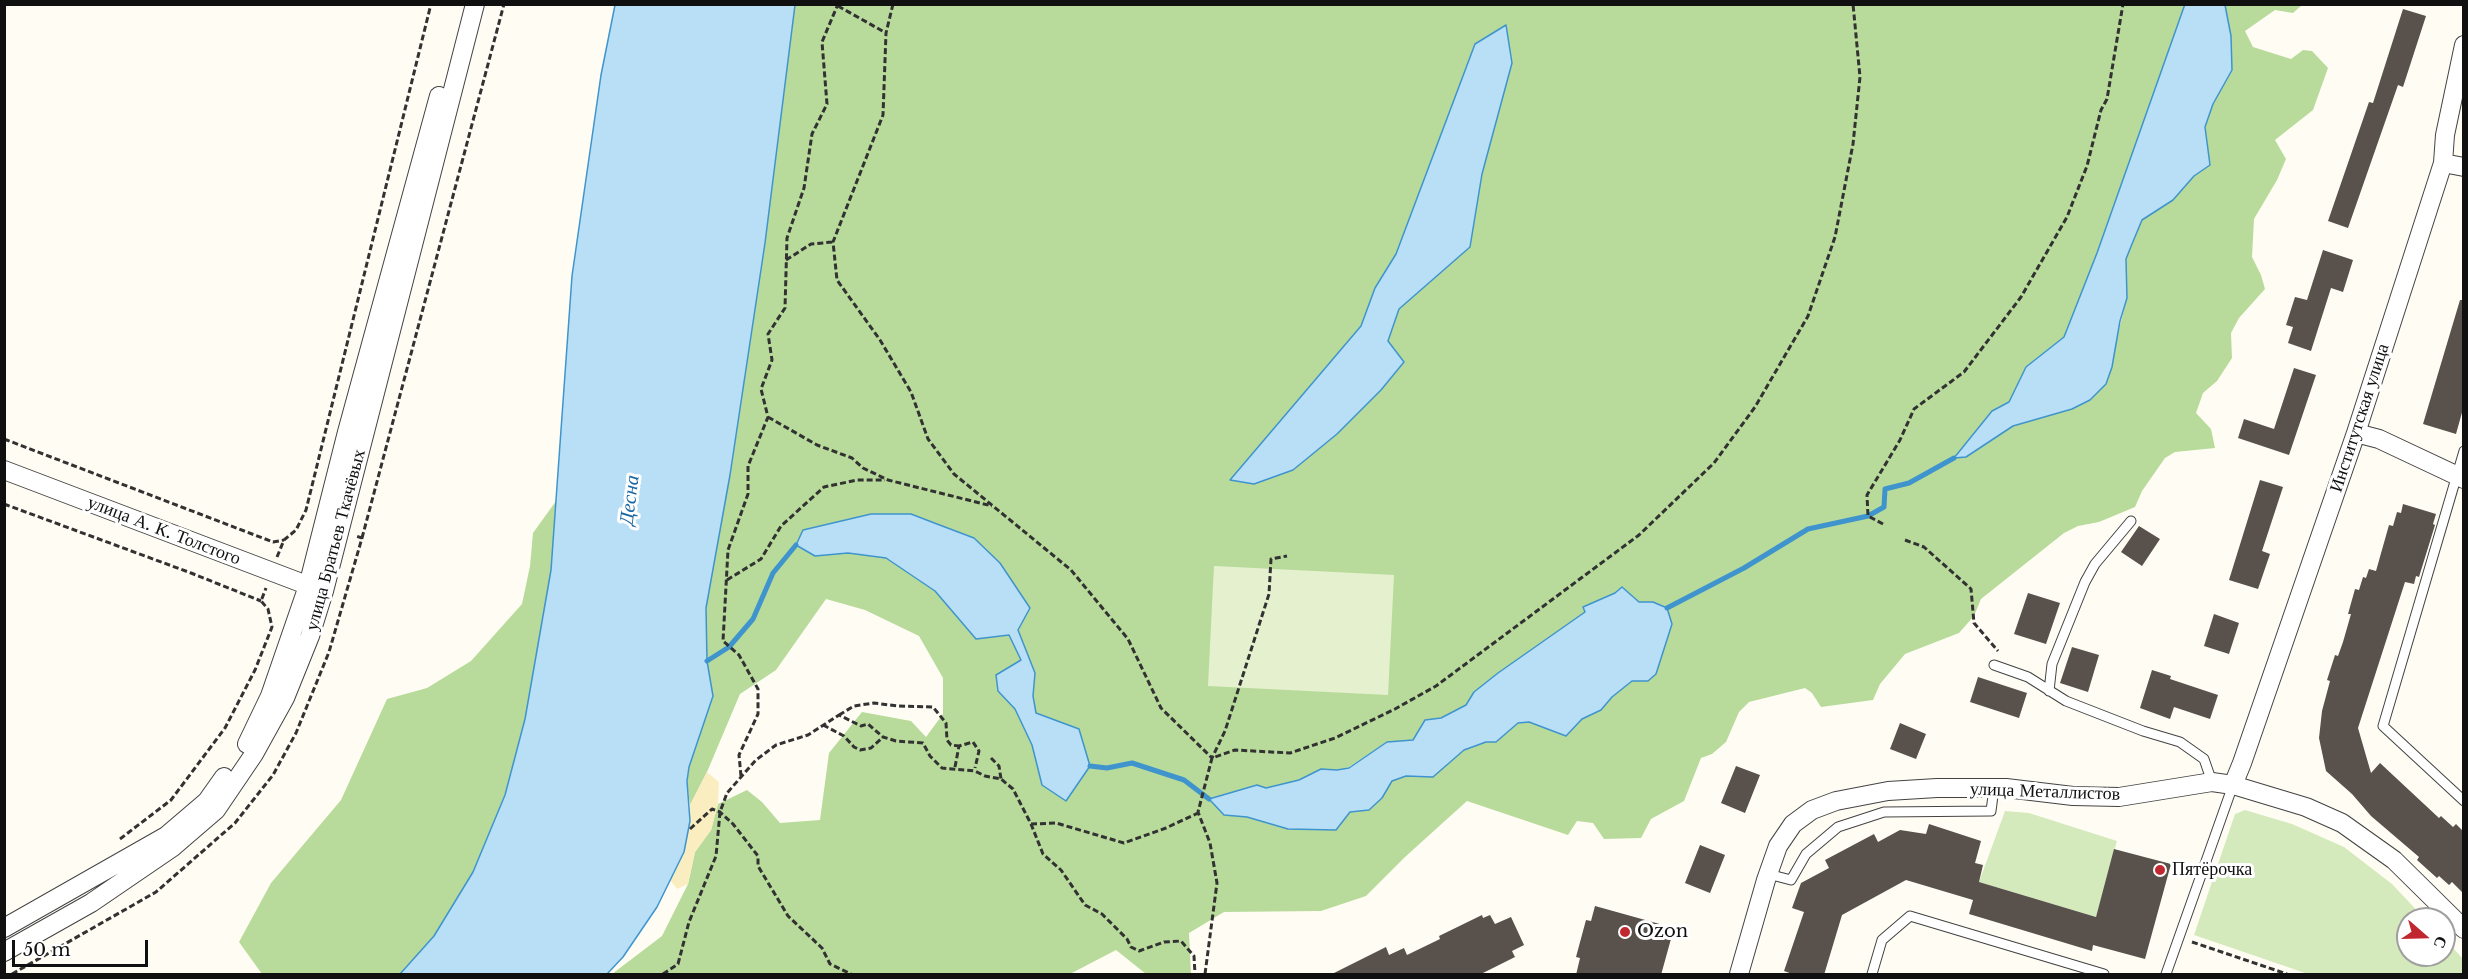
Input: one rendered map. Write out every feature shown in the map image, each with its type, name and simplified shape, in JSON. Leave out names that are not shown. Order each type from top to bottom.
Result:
[{"type":"street","name":"улица Братьев Ткачёвых","points":[[4,952],[91,903],[174,847],[216,810],[254,754],[285,698],[310,636],[316,589],[347,432],[464,4]]},
{"type":"street","name":"улица Братьев Ткачёвых","points":[[4,928],[166,836],[207,801],[244,749],[270,696],[316,589],[475,4]]},
{"type":"street","name":"Институтская улица","points":[[2233,785],[2356,433],[2443,163],[2445,135],[2463,45]]},
{"type":"street","points":[[2443,163],[2463,167]]},
{"type":"street","points":[[2356,433],[2379,439],[2460,477]]},
{"type":"street","name":"улица А. К. Толстого","points":[[4,470],[316,589]]},
{"type":"street","name":"улица Металлистов","points":[[1739,975],[1767,877],[1779,846],[1793,824],[1812,810],[1836,801],[1888,791],[1994,788],[2073,796],[2119,797],[2212,782],[2233,785],[2306,807],[2342,823],[2394,860],[2463,929]]},
{"type":"lane","points":[[2463,451],[2460,477],[2383,726],[2463,801]]},
{"type":"lane","points":[[2049,691],[2052,664],[2085,582],[2095,564],[2130,521]]},
{"type":"lane","points":[[1995,664],[2028,677],[2075,705],[2143,731],[2180,742],[2204,759],[2212,782]]},
{"type":"lane","points":[[2166,975],[2233,785]]},
{"type":"lane","points":[[1767,877],[1791,880],[1806,854],[1838,827],[1884,812],[1991,811],[1994,788]]},
{"type":"lane","points":[[1872,975],[1882,940],[1910,916],[2104,975]]},
{"type":"path","points":[[4,439],[273,542],[284,540],[296,530],[306,510],[431,4]]},
{"type":"path","points":[[362,538],[504,4]]},
{"type":"path","points":[[893,4],[886,33],[883,115],[833,242],[837,280],[880,340],[906,384],[928,439],[954,474],[1071,570],[1128,639],[1161,708],[1212,758]]},
{"type":"path","points":[[1212,758],[1235,750],[1290,753],[1335,738],[1416,698],[1436,686],[1639,536],[1714,463],[1755,406],[1808,316],[1835,237],[1852,144],[1860,77],[1853,4]]},
{"type":"path","points":[[1883,524],[1868,516],[1867,495],[1900,440],[1914,408],[1964,372],[2021,297],[2067,217],[2087,166],[2101,110],[2107,99],[2123,4]]},
{"type":"path","points":[[741,776],[740,755],[758,714],[758,689],[739,655],[723,641],[728,550],[748,494],[748,466],[768,417],[761,389],[772,360],[768,334],[785,308],[787,238],[804,188],[812,134],[827,104],[822,42],[838,5],[886,33]]},
{"type":"path","points":[[786,260],[811,244],[833,242]]},
{"type":"path","points":[[768,417],[816,445],[852,458],[863,468],[888,480],[993,506]]},
{"type":"path","points":[[727,580],[761,559],[781,526],[824,487],[857,480],[888,480]]},
{"type":"path","points":[[4,504],[191,573],[261,601],[268,609],[272,627],[255,670],[225,728],[171,800],[112,845]]},
{"type":"path","points":[[261,601],[284,540]]},
{"type":"path","points":[[1905,540],[1924,547],[1971,589],[1974,623],[1994,649],[2001,653]]},
{"type":"path","points":[[1205,975],[1216,883],[1210,843],[1198,813],[1212,758],[1225,732],[1269,594],[1271,559],[1287,556]]},
{"type":"path","points":[[663,975],[678,964],[682,954],[689,922],[716,856],[720,812],[727,793],[756,760],[776,745],[808,735],[854,706],[874,703],[933,706],[946,723],[947,740],[951,745],[959,746],[973,742],[979,751],[975,768]]},
{"type":"path","points":[[839,715],[861,726],[868,724],[883,737],[896,741],[923,743],[930,756],[942,768],[955,768],[1001,778],[1013,789],[1043,854],[1061,870],[1085,905],[1102,914],[1127,939],[1131,947],[1139,951],[1164,942],[1181,940],[1194,956],[1195,975]]},
{"type":"path","points":[[824,724],[844,736],[860,750],[871,748],[883,737]]},
{"type":"path","points":[[955,768],[959,746]]},
{"type":"path","points":[[992,758],[999,766],[1001,778]]},
{"type":"path","points":[[690,830],[712,809],[720,812],[733,824],[758,856],[758,866],[788,916],[822,948],[830,964],[851,975]]},
{"type":"path","points":[[1031,824],[1056,823],[1124,843],[1166,828],[1198,813]]},
{"type":"path","points":[[2180,937],[2287,975]]},
{"type":"green space","points":[[795,5],[2185,5],[2097,253],[2064,337],[2026,367],[2009,402],[1992,411],[1955,457],[1966,457],[2013,426],[2072,409],[2090,400],[2105,385],[2127,298],[2126,259],[2141,220],[2173,200],[2194,176],[2210,165],[2205,127],[2213,104],[2232,70],[2231,36],[2225,5],[2302,5],[2293,13],[2275,10],[2245,31],[2253,47],[2291,59],[2303,50],[2312,51],[2328,68],[2313,110],[2275,140],[2286,159],[2277,180],[2254,219],[2252,257],[2265,289],[2239,318],[2231,333],[2232,358],[2217,381],[2203,393],[2196,413],[2211,429],[2215,448],[2175,452],[2165,458],[2142,491],[2135,507],[2064,533],[1981,599],[1974,616],[1959,633],[1905,654],[1880,684],[1873,700],[1821,707],[1812,693],[1805,688],[1749,702],[1739,712],[1726,742],[1712,754],[1701,758],[1684,801],[1651,819],[1641,838],[1604,839],[1593,823],[1577,821],[1568,835],[1467,801],[1366,896],[1321,911],[1224,912],[1189,933],[1191,974],[1146,974],[1116,950],[1070,974],[612,974],[662,936],[688,884],[695,852],[711,830],[718,804],[747,790],[762,802],[780,823],[820,820],[829,753],[862,712],[911,721],[926,737],[943,714],[943,678],[919,636],[865,610],[826,599],[776,670],[740,694],[707,772],[690,805],[687,781],[689,767],[713,696],[707,661],[706,608],[730,475],[765,243]],"holes":[[[1482,174],[1470,247],[1399,309],[1388,341],[1404,362],[1381,390],[1337,434],[1293,470],[1231,480],[1361,326],[1375,288],[1396,254]],[[911,514],[974,538],[1000,563],[1018,630],[1035,673],[1033,696],[1036,713],[1079,729],[1090,766],[1042,785],[1032,745],[1015,709],[998,691],[996,675],[1021,660],[1009,635],[976,639],[935,591],[886,558],[848,553],[815,556]],[[1622,587],[1639,602],[1653,602],[1648,681],[1632,681],[1612,697],[1601,710],[1582,719],[1566,736],[1529,722],[1518,723],[1496,742],[1486,742],[1464,750],[1433,777],[1406,776],[1392,781],[1382,798],[1369,810],[1350,812],[1336,830],[1288,829],[1247,817],[1224,815],[1245,789],[1257,785],[1266,789],[1299,780],[1321,769],[1338,770],[1349,767],[1387,742],[1413,740],[1425,721],[1441,718],[1466,705],[1474,692],[1498,673],[1586,612],[1583,607],[1615,593]]]},
{"type":"green space","points":[[556,501],[551,570],[539,645],[525,719],[505,794],[473,872],[434,936],[400,974],[262,974],[239,942],[271,883],[341,800],[387,699],[427,688],[471,661],[522,604],[530,566],[533,533]]},
{"type":"green space","points":[[1214,566],[1394,575],[1388,695],[1208,686]]},
{"type":"green space","points":[[2245,810],[2292,824],[2344,847],[2392,884],[2414,907],[2396,907],[2396,967],[2456,967],[2456,951],[2463,959],[2463,974],[2308,974],[2194,935],[2235,814]]},
{"type":"green space","points":[[2005,811],[2029,813],[2117,841],[2096,917],[1979,882]]},
{"type":"sand","points":[[707,772],[719,782],[718,804],[711,830],[695,852],[688,884],[677,889],[670,880],[684,852],[690,821],[690,805]]},
{"type":"water","points":[[2185,4],[2225,5],[2231,36],[2232,70],[2213,104],[2205,127],[2210,165],[2194,176],[2173,200],[2142,220],[2132,244],[2126,259],[2127,298],[2106,384],[2090,400],[2072,409],[2013,426],[1966,457],[1954,458],[1992,411],[2009,402],[2026,367],[2064,337],[2097,253]]},
{"type":"water","name":"Десна","points":[[615,5],[795,5],[765,243],[730,475],[706,608],[707,661],[713,696],[689,767],[687,781],[690,821],[684,852],[657,907],[623,957],[607,974],[400,974],[434,936],[473,872],[505,795],[525,719],[551,570],[572,276],[601,75]]},
{"type":"water","points":[[1506,25],[1512,63],[1482,174],[1470,247],[1399,309],[1388,341],[1404,362],[1381,390],[1337,434],[1293,470],[1254,484],[1230,480],[1361,326],[1375,288],[1396,254],[1475,44]]},
{"type":"water","points":[[871,514],[911,514],[974,538],[1000,563],[1030,608],[1018,630],[1035,673],[1033,696],[1036,713],[1079,729],[1090,766],[1066,801],[1042,785],[1032,745],[1015,709],[998,691],[996,675],[1021,660],[1009,635],[976,639],[935,591],[886,558],[848,553],[815,556],[796,545],[803,530]]},
{"type":"water","points":[[1622,587],[1639,602],[1653,602],[1667,608],[1672,624],[1656,674],[1648,681],[1632,681],[1612,697],[1601,710],[1582,719],[1566,736],[1529,722],[1518,723],[1496,742],[1486,742],[1464,750],[1433,777],[1406,776],[1392,781],[1382,798],[1369,810],[1350,812],[1336,830],[1288,829],[1247,817],[1224,815],[1209,799],[1257,785],[1266,788],[1299,780],[1321,769],[1349,768],[1387,742],[1413,740],[1425,720],[1441,718],[1466,705],[1474,692],[1498,673],[1585,612],[1583,607],[1615,593]]},
{"type":"building","points":[[2403,9],[2426,16],[2403,87],[2398,85],[2348,228],[2328,221],[2369,102],[2373,103]]},
{"type":"building","points":[[2323,250],[2353,260],[2343,292],[2331,288],[2311,351],[2288,343],[2293,327],[2286,325],[2295,297],[2307,300]]},
{"type":"building","points":[[2460,300],[2463,300],[2463,409],[2456,434],[2423,424]]},
{"type":"building","points":[[2294,368],[2316,375],[2289,455],[2238,438],[2244,419],[2274,429]]},
{"type":"building","points":[[2260,480],[2283,487],[2262,551],[2270,554],[2258,589],[2229,580]]},
{"type":"building","points":[[2403,504],[2436,514],[2433,524],[2435,525],[2419,577],[2416,576],[2414,584],[2405,582],[2358,728],[2371,773],[2380,763],[2439,818],[2441,816],[2453,827],[2456,824],[2463,831],[2463,893],[2452,882],[2449,885],[2439,876],[2437,878],[2417,860],[2419,857],[2371,816],[2352,794],[2326,771],[2319,738],[2322,711],[2330,681],[2327,680],[2335,655],[2338,656],[2343,642],[2355,589],[2359,590],[2363,577],[2366,578],[2369,569],[2376,571],[2389,525],[2393,526],[2397,512],[2401,513]]},
{"type":"building","points":[[2139,526],[2160,539],[2142,566],[2121,552]]},
{"type":"building","points":[[2028,593],[2060,603],[2046,644],[2014,634]]},
{"type":"building","points":[[2214,614],[2239,623],[2229,654],[2204,646]]},
{"type":"building","points":[[2072,647],[2099,655],[2088,692],[2060,683]]},
{"type":"building","points":[[2152,670],[2171,676],[2170,679],[2218,695],[2210,719],[2174,707],[2170,719],[2140,708]]},
{"type":"building","points":[[1978,677],[2027,693],[2019,718],[1970,702]]},
{"type":"building","points":[[1900,723],[1926,734],[1916,759],[1890,749]]},
{"type":"building","points":[[1736,766],[1760,775],[1745,813],[1721,803]]},
{"type":"building","points":[[1929,824],[1981,841],[1975,863],[1983,865],[1979,882],[2096,917],[2114,849],[2171,864],[2145,959],[2093,945],[2092,951],[1969,914],[1973,900],[1906,880],[1842,915],[1824,975],[1795,975],[1784,971],[1804,912],[1792,908],[1801,883],[1829,868],[1825,860],[1874,834],[1878,842],[1900,830],[1926,834]]},
{"type":"building","points":[[1700,845],[1725,855],[1710,893],[1685,883]]},
{"type":"building","points":[[1595,906],[1674,928],[1661,975],[1576,975],[1580,958],[1576,957],[1586,920],[1591,921]]},
{"type":"building","points":[[1482,915],[1483,918],[1490,915],[1495,924],[1511,917],[1524,945],[1512,951],[1515,957],[1479,975],[1330,975],[1386,947],[1389,955],[1404,948],[1407,955]]},
{"type":"waterway","points":[[1667,608],[1744,568],[1808,529],[1868,516],[1884,507],[1885,489],[1909,483],[1954,458]]},
{"type":"waterway","points":[[707,661],[729,647],[753,619],[773,573],[796,545]]},
{"type":"waterway","points":[[1090,766],[1107,768],[1132,763],[1184,780],[1209,799]]},
{"type":"place","name":"Пятёрочка","points":[[2160,870]]},
{"type":"place","name":"Ozon","points":[[1625,932]]}]
